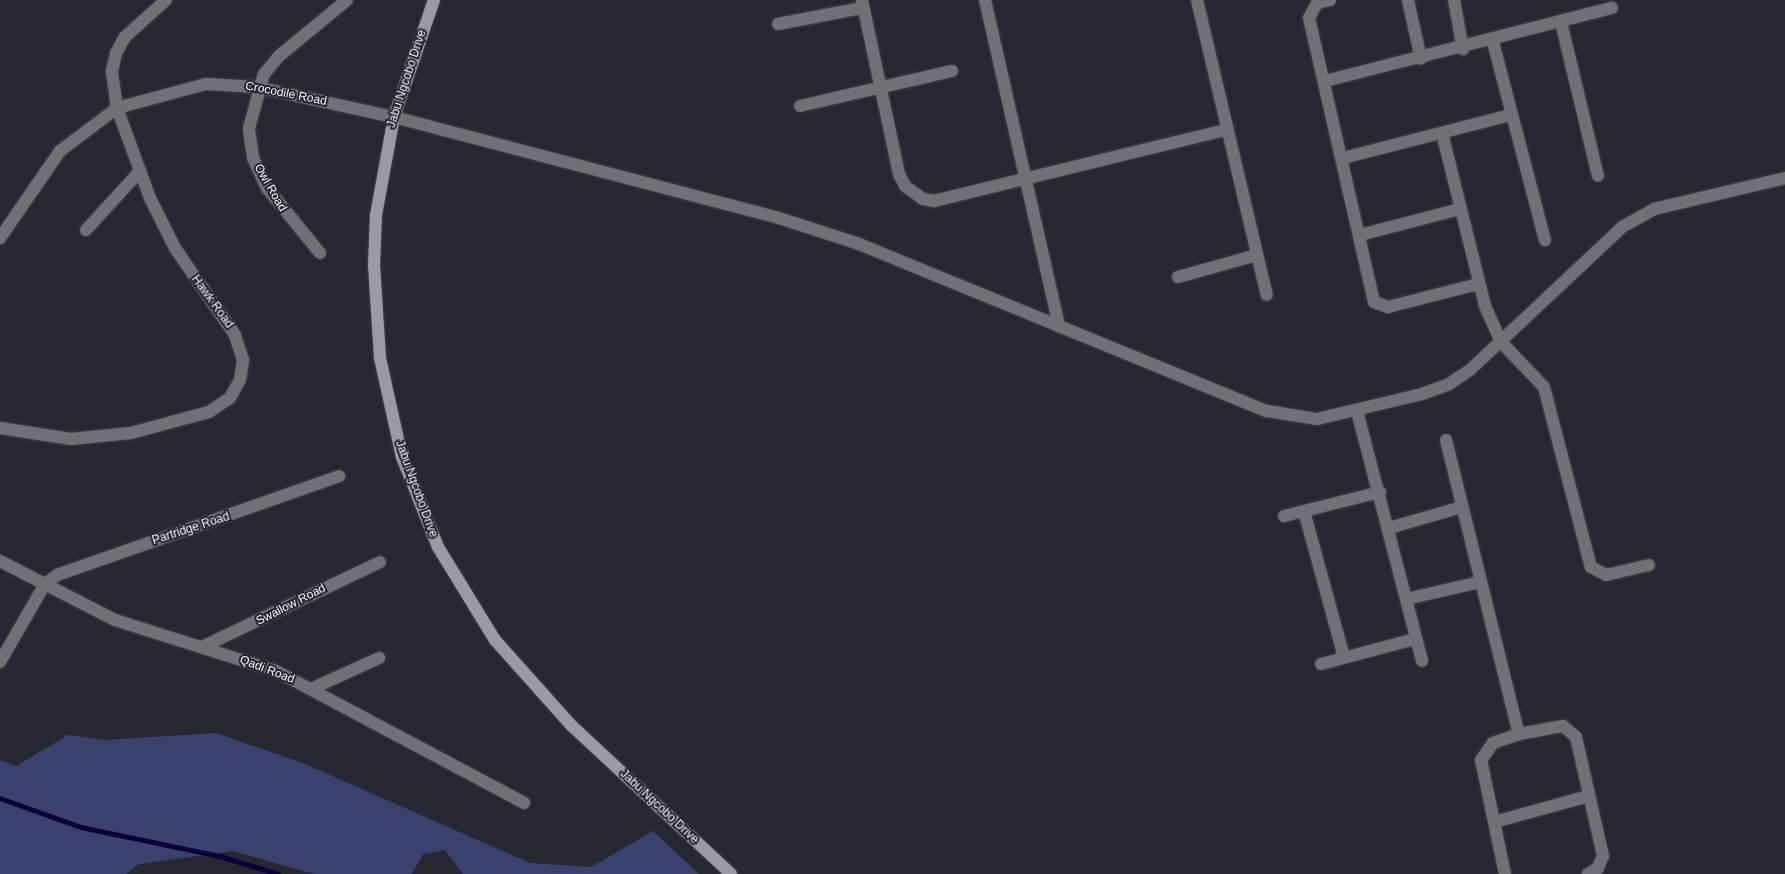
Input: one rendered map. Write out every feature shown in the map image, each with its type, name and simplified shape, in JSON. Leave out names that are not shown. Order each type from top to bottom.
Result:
[{"type":"main road","name":"Jabu Ngcobo Drive","points":[[434,0],[394,117],[376,215],[374,265],[379,349],[402,457],[438,547],[495,640],[530,683],[731,874]]},
{"type":"street","name":"Hawk Road","points":[[0,428],[49,437],[107,437],[209,412],[235,390],[243,360],[236,335],[175,248],[140,171],[117,108],[112,70],[116,53],[130,31],[166,0]]},
{"type":"street","name":"Owl Road","points":[[320,253],[276,202],[253,158],[249,128],[257,87],[279,56],[347,0]]},
{"type":"street","points":[[985,0],[1059,327]]},
{"type":"street","points":[[1197,0],[1225,130],[1267,295]]},
{"type":"street","points":[[1330,0],[1317,3],[1310,12],[1372,296],[1381,307],[1478,284]]},
{"type":"street","points":[[1408,0],[1421,59]]},
{"type":"street","points":[[1454,0],[1463,49]]},
{"type":"street","points":[[778,24],[862,4],[899,174],[913,193],[934,202],[1225,130]]},
{"type":"street","points":[[1325,81],[1493,42],[1612,8]]},
{"type":"street","points":[[1561,22],[1598,176]]},
{"type":"street","points":[[1493,42],[1545,240]]},
{"type":"street","points":[[800,106],[952,71]]},
{"type":"street","name":"Crocodile Road","points":[[0,238],[60,151],[117,108],[206,84],[257,87],[394,117],[779,218],[859,244],[1268,411],[1316,418],[1357,411],[1449,384],[1501,342],[1599,248],[1638,218],[1668,204],[1785,178]]},
{"type":"street","points":[[1343,158],[1511,115]]},
{"type":"street","points":[[1442,133],[1478,284],[1501,342],[1544,387],[1591,567],[1606,575],[1649,565]]},
{"type":"street","points":[[86,230],[140,171]]},
{"type":"street","points":[[1360,235],[1460,209]]},
{"type":"street","points":[[1178,277],[1257,255]]},
{"type":"street","points":[[1357,411],[1380,492],[1422,661]]},
{"type":"street","points":[[1446,440],[1519,734]]},
{"type":"street","name":"Partridge Road","points":[[45,584],[69,570],[339,476]]},
{"type":"street","points":[[1284,516],[1380,492]]},
{"type":"street","points":[[1388,528],[1462,507]]},
{"type":"street","points":[[1304,511],[1344,657]]},
{"type":"street","name":"Qadi Road","points":[[0,561],[115,620],[262,665],[312,689],[524,803]]},
{"type":"street","name":"Swallow Road","points":[[202,647],[380,562]]},
{"type":"street","points":[[1406,599],[1481,582]]},
{"type":"street","points":[[0,662],[45,584]]},
{"type":"street","points":[[1321,664],[1415,638]]},
{"type":"street","points":[[312,689],[379,658]]},
{"type":"street","points":[[1505,874],[1494,822],[1483,752],[1493,743],[1519,734],[1558,726],[1571,730],[1603,856],[1598,868],[1588,874]]},
{"type":"street","points":[[1494,822],[1589,796]]},
{"type":"shaded area","points":[[216,733],[305,764],[530,863],[591,867],[653,831],[699,874],[463,874],[445,850],[423,854],[412,874],[314,874],[233,851],[139,864],[126,874],[0,874],[0,760],[16,766],[68,735],[104,740]]},
{"type":"waterway","points":[[0,798],[81,827],[220,856],[278,874]]}]
